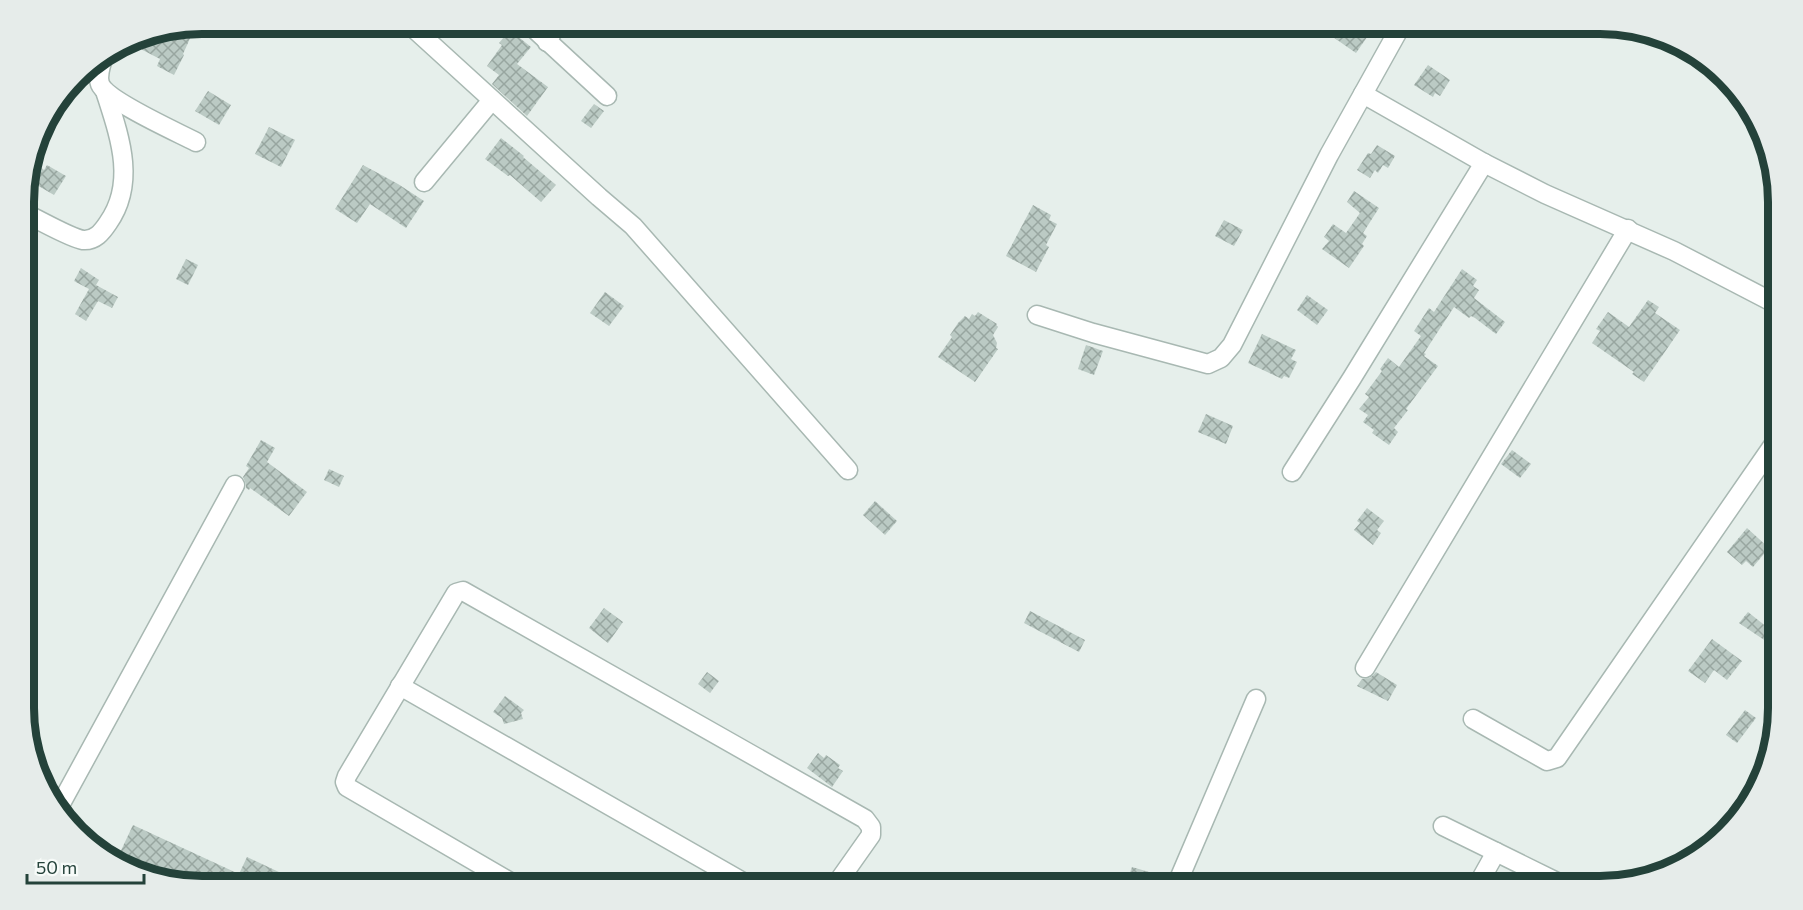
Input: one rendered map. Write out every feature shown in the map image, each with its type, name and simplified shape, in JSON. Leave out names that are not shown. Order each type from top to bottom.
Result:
[{"type":"street","points":[[1037,315],[1093,333],[1208,363],[1221,358],[1232,345],[1329,155],[1396,34]]},
{"type":"street","points":[[421,35],[633,226],[848,470]]},
{"type":"street","points":[[540,35],[607,96]]},
{"type":"street","points":[[548,42],[552,35]]},
{"type":"street","points":[[101,69],[99,75],[101,86],[105,91],[196,142]]},
{"type":"street","points":[[35,218],[83,240],[94,239],[105,229],[114,215],[121,199],[125,177],[122,149],[105,91]]},
{"type":"street","points":[[1363,94],[1484,163],[1545,194],[1674,250],[1768,300]]},
{"type":"street","points":[[424,182],[492,100]]},
{"type":"street","points":[[1292,472],[1484,163]]},
{"type":"street","points":[[1365,668],[1628,229]]},
{"type":"street","points":[[1473,719],[1547,761],[1557,758],[1768,452]]},
{"type":"street","points":[[63,800],[235,485]]},
{"type":"street","points":[[499,876],[347,787],[345,782],[346,776],[456,593],[463,591],[866,819],[871,827],[870,834],[842,876]]},
{"type":"street","points":[[400,686],[732,876]]},
{"type":"street","points":[[1181,875],[1256,699]]},
{"type":"street","points":[[1443,826],[1543,875]]},
{"type":"street","points":[[1483,875],[1496,852]]},
{"type":"building","points":[[1331,34],[1369,34],[1356,53]]},
{"type":"building","points":[[191,35],[174,75],[157,66],[160,59],[137,47],[159,40]]},
{"type":"building","points":[[506,35],[516,35],[531,47],[517,64],[548,87],[527,116],[492,84],[499,75],[487,66],[502,45],[499,43]]},
{"type":"building","points":[[1428,65],[1450,80],[1440,96],[1435,93],[1433,97],[1414,85]]},
{"type":"building","points":[[208,91],[231,105],[219,125],[195,111]]},
{"type":"building","points":[[594,104],[604,111],[591,128],[581,121]]},
{"type":"building","points":[[269,127],[295,140],[281,167],[255,154]]},
{"type":"building","points":[[501,138],[556,185],[541,202],[510,175],[508,176],[485,159]]},
{"type":"building","points":[[1377,145],[1395,156],[1388,168],[1383,165],[1378,173],[1375,170],[1370,178],[1357,170],[1368,153],[1371,154]]},
{"type":"building","points":[[47,165],[66,176],[54,195],[36,184],[39,166],[44,170]]},
{"type":"building","points":[[363,165],[424,201],[406,228],[370,204],[357,223],[335,209]]},
{"type":"building","points":[[1354,191],[1379,208],[1363,233],[1367,236],[1362,244],[1364,246],[1349,268],[1322,249],[1329,241],[1324,237],[1333,224],[1346,233],[1360,213],[1347,202]]},
{"type":"building","points":[[1033,205],[1051,215],[1049,220],[1057,224],[1046,245],[1049,247],[1036,272],[1006,256]]},
{"type":"building","points":[[1224,220],[1243,230],[1234,246],[1215,236]]},
{"type":"building","points":[[186,259],[198,265],[188,285],[176,279]]},
{"type":"building","points":[[81,268],[99,280],[96,285],[118,297],[112,308],[98,301],[86,321],[75,314],[89,289],[74,281]]},
{"type":"building","points":[[1462,269],[1477,280],[1473,286],[1479,290],[1474,298],[1505,322],[1496,334],[1475,318],[1471,316],[1469,318],[1454,307],[1424,353],[1426,354],[1424,356],[1438,366],[1394,428],[1398,432],[1389,445],[1372,433],[1374,430],[1363,422],[1368,415],[1359,409],[1369,397],[1365,394],[1382,371],[1380,369],[1388,358],[1399,367],[1421,336],[1414,331],[1429,308],[1434,312]]},
{"type":"building","points":[[605,292],[624,306],[609,326],[590,313]]},
{"type":"building","points":[[1307,295],[1328,310],[1317,325],[1297,310]]},
{"type":"building","points":[[1648,300],[1659,307],[1655,313],[1680,330],[1644,382],[1632,374],[1634,372],[1592,343],[1600,331],[1596,329],[1608,312],[1629,327]]},
{"type":"building","points":[[978,312],[997,324],[998,327],[993,335],[998,349],[975,382],[938,357],[952,337],[950,335],[958,323],[965,316],[969,319],[972,314],[975,316]]},
{"type":"building","points":[[1262,334],[1296,350],[1291,359],[1297,362],[1289,378],[1284,376],[1282,379],[1248,363]]},
{"type":"building","points":[[1086,345],[1103,351],[1094,375],[1078,369]]},
{"type":"building","points":[[1206,414],[1233,426],[1226,444],[1198,432]]},
{"type":"building","points":[[261,440],[275,448],[267,462],[307,492],[289,516],[250,488],[249,490],[246,488],[243,477],[249,468],[246,466]]},
{"type":"building","points":[[1512,450],[1531,464],[1520,478],[1501,464]]},
{"type":"building","points":[[329,469],[344,476],[339,487],[324,480]]},
{"type":"building","points":[[875,501],[897,521],[885,535],[863,515]]},
{"type":"building","points":[[1367,508],[1384,521],[1377,530],[1381,533],[1373,545],[1354,530],[1360,523],[1357,521]]},
{"type":"building","points":[[1747,528],[1768,547],[1753,567],[1746,561],[1742,565],[1727,552]]},
{"type":"building","points":[[604,608],[623,622],[608,643],[589,628]]},
{"type":"building","points":[[1030,611],[1085,640],[1079,652],[1024,623]]},
{"type":"building","points":[[1748,612],[1768,628],[1768,643],[1739,623]]},
{"type":"building","points":[[1712,639],[1742,661],[1727,680],[1714,670],[1705,683],[1688,671]]},
{"type":"building","points":[[707,672],[719,681],[710,693],[698,684]]},
{"type":"building","points":[[1376,672],[1397,685],[1388,701],[1357,686],[1362,679],[1370,678]]},
{"type":"building","points":[[505,696],[524,710],[521,713],[523,719],[504,724],[502,718],[493,712]]},
{"type":"building","points":[[1745,710],[1756,718],[1737,743],[1726,735]]},
{"type":"building","points":[[818,753],[824,758],[826,755],[840,765],[838,768],[843,771],[832,787],[807,768]]},
{"type":"building","points":[[133,825],[239,874],[247,857],[281,873],[280,876],[181,874],[149,867],[120,853]]},
{"type":"building","points":[[1132,867],[1149,872],[1148,875],[1129,875]]}]
